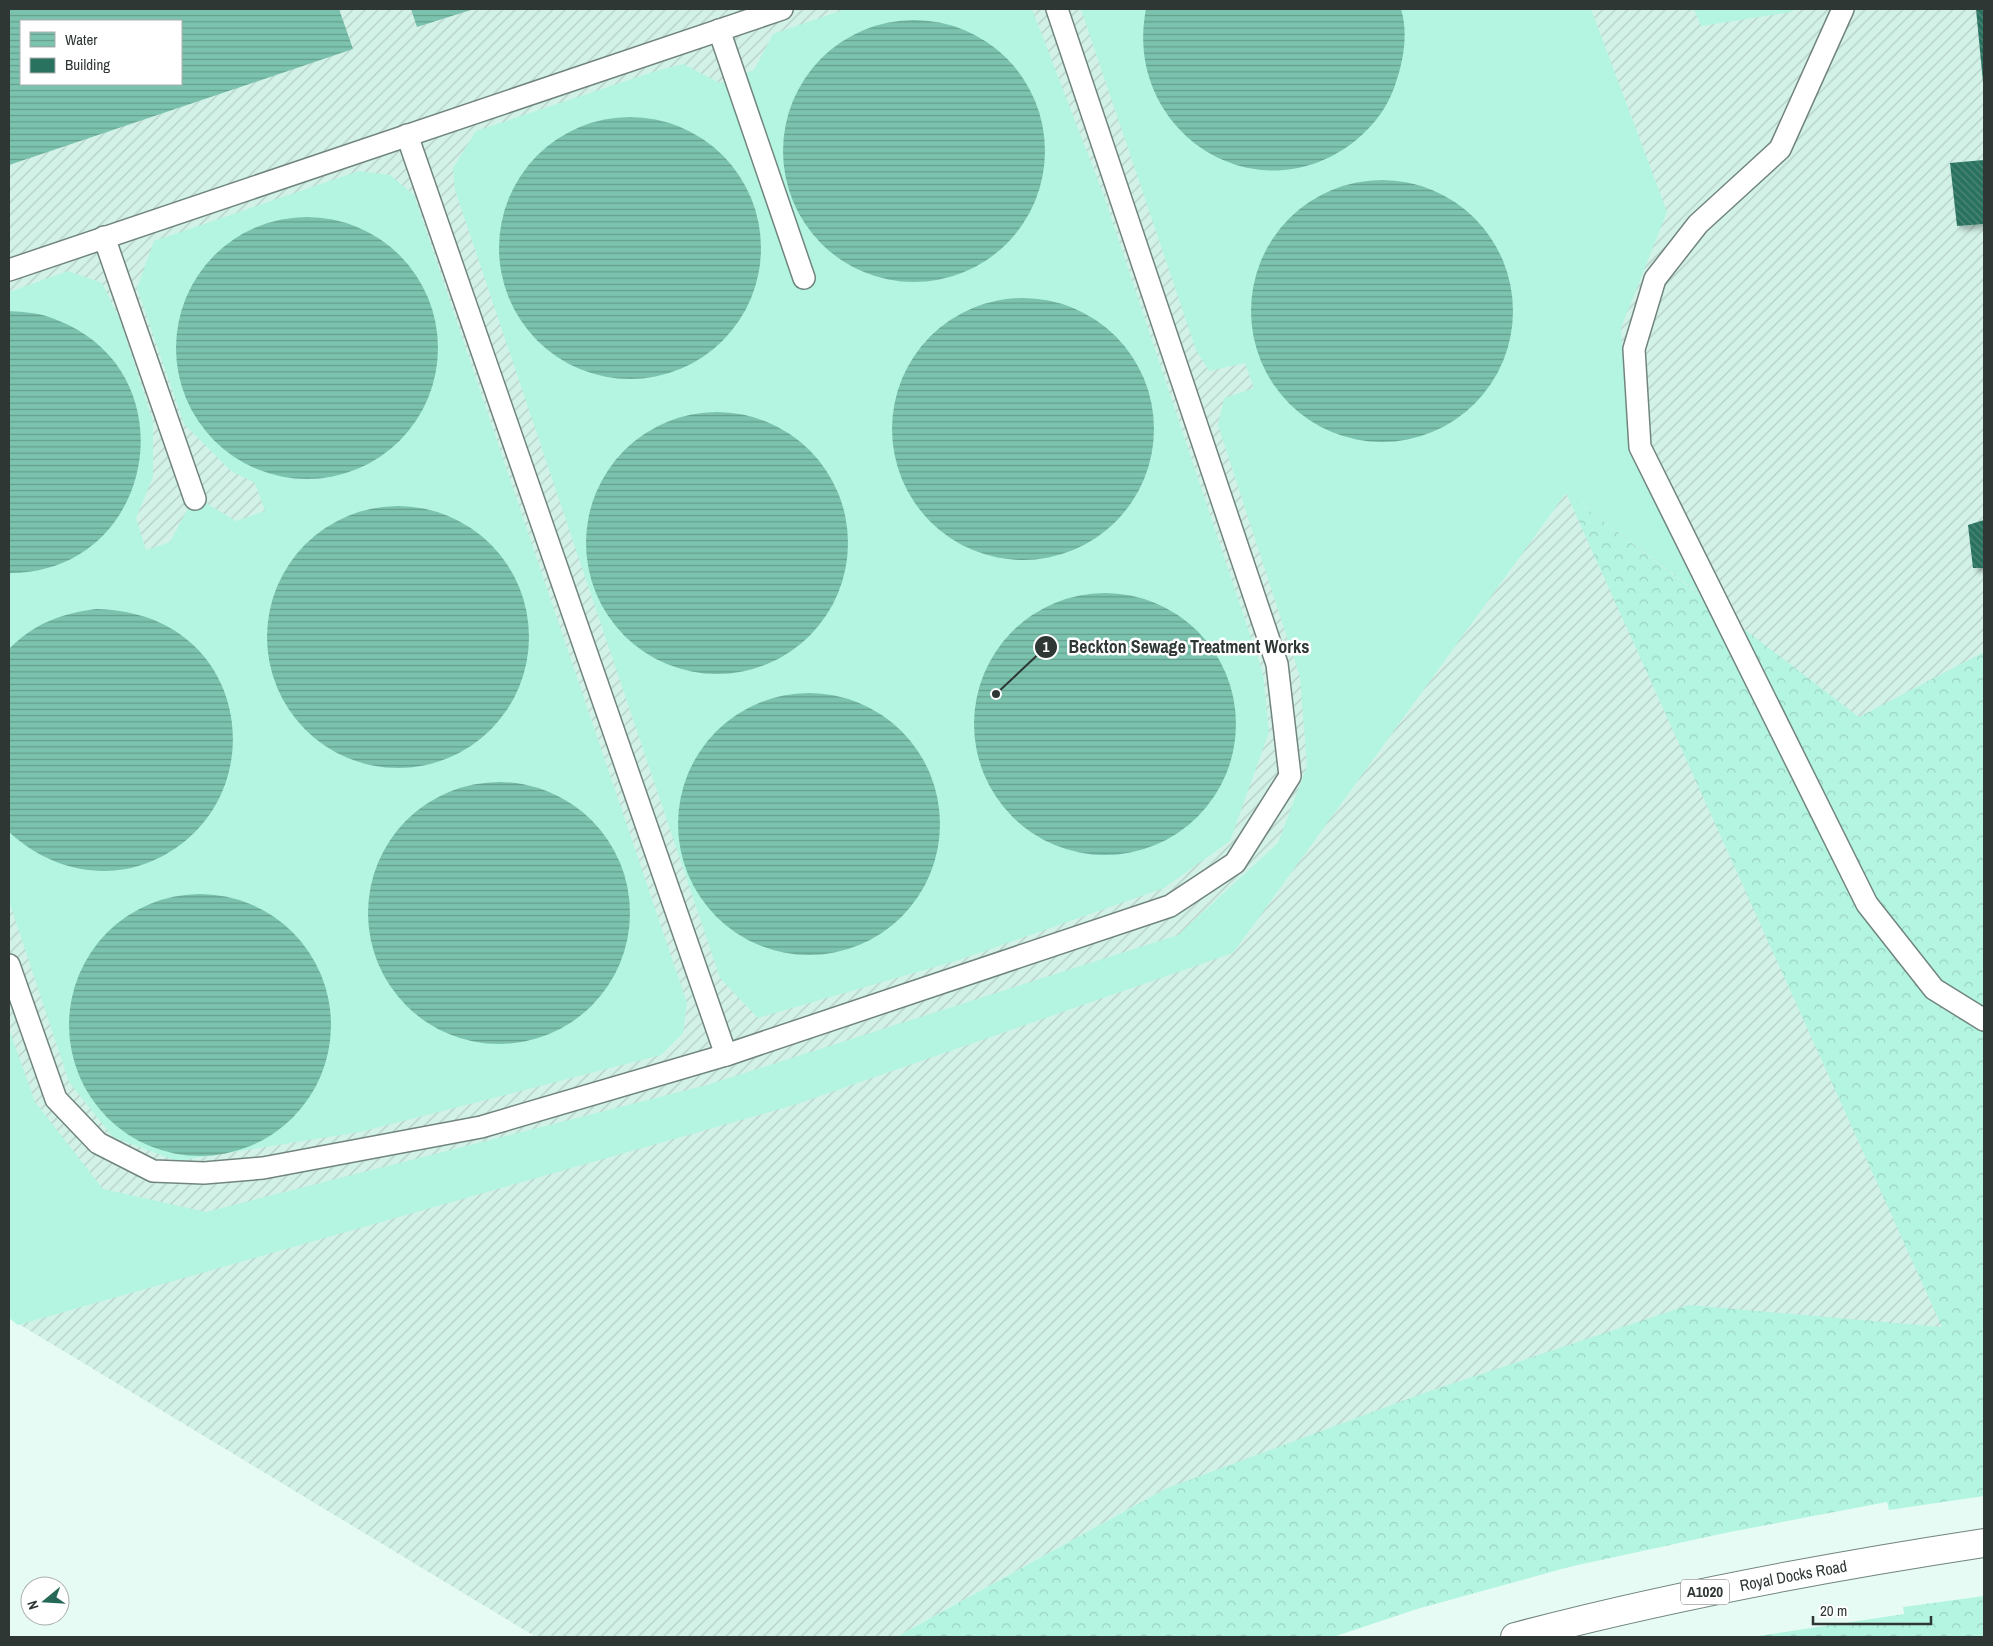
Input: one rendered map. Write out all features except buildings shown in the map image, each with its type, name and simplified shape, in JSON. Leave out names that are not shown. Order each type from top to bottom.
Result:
[{"type":"highway","name":"Royal Docks Road","points":[[1516,1637],[1582,1619],[1735,1586],[1896,1556],[1984,1543]]},
{"type":"lane","points":[[9,270],[782,9]]},
{"type":"lane","points":[[9,965],[56,1099],[98,1144],[152,1171],[204,1173],[263,1168],[481,1127],[726,1055],[1170,906],[1235,863],[1290,776],[1277,664],[1056,9]]},
{"type":"lane","points":[[1843,9],[1780,149],[1698,224],[1655,279],[1634,349],[1640,447],[1867,904],[1934,989],[1984,1020]]},
{"type":"lane","points":[[719,30],[804,278]]},
{"type":"lane","points":[[407,135],[726,1055]]},
{"type":"lane","points":[[104,238],[195,499]]},
{"type":"shaded area","points":[[9,9],[1984,9],[1984,1442],[1165,1489],[896,1637],[536,1637],[9,1318]]},
{"type":"green space","points":[[846,9],[1032,9],[1104,196],[1263,674],[1269,732],[1230,841],[1164,888],[959,960],[758,1018],[720,978],[455,190],[453,168],[476,131],[656,71],[683,64],[720,83],[754,70],[773,34]]},
{"type":"green space","points":[[1081,9],[1591,9],[1667,212],[1621,328],[1628,445],[1710,602],[1566,493],[1233,953],[794,1105],[18,1325],[9,1318],[9,1029],[35,1102],[103,1189],[206,1212],[707,1085],[1178,935],[1278,843],[1307,766],[1300,677],[1218,425],[1224,398],[1254,388],[1245,363],[1209,371],[1196,350]]},
{"type":"green space","points":[[1694,9],[1793,9],[1792,12],[1701,26]]},
{"type":"green space","points":[[359,171],[390,175],[414,195],[687,1003],[683,1033],[661,1055],[360,1132],[177,1161],[113,1137],[69,1082],[9,901],[9,292],[68,271],[102,283],[120,320],[153,422],[153,477],[136,518],[146,550],[170,542],[187,510],[204,502],[236,521],[265,511],[255,483],[231,471],[184,424],[137,288],[154,241]]},
{"type":"green space","points":[[1566,493],[1859,717],[1984,652],[1984,1496],[1889,1510],[1887,1502],[1725,1533],[1569,1567],[1417,1609],[1333,1637],[896,1637],[1165,1489],[1424,1393],[1689,1305],[1942,1327]]},
{"type":"green space","points":[[1984,1596],[1984,1637],[1751,1637],[1904,1614],[1903,1607]]},
{"type":"water","points":[[9,9],[339,9],[353,49],[9,165]]},
{"type":"water","points":[[411,9],[474,9],[417,27]]},
{"type":"water","points":[[1146,9],[1401,9],[1405,35],[1402,62],[1394,88],[1386,105],[1369,128],[1355,141],[1317,163],[1277,170],[1239,166],[1204,150],[1175,125],[1155,92],[1144,53]]},
{"type":"water","points":[[914,20],[940,23],[964,30],[987,42],[1015,68],[1023,78],[1035,101],[1042,125],[1045,151],[1042,177],[1035,201],[1023,224],[997,252],[987,260],[964,272],[940,279],[914,282],[888,279],[864,272],[841,260],[813,234],[805,224],[793,201],[786,177],[783,151],[786,125],[793,101],[805,78],[831,50],[841,42],[864,30],[888,23]]},
{"type":"water","points":[[630,117],[656,120],[680,127],[703,139],[731,165],[739,175],[751,198],[758,222],[761,248],[758,274],[751,298],[739,321],[713,349],[703,357],[680,369],[656,376],[630,379],[604,376],[580,369],[557,357],[529,331],[521,321],[509,298],[502,274],[499,248],[502,222],[509,198],[521,175],[547,147],[557,139],[580,127],[604,120]]},
{"type":"water","points":[[1382,180],[1408,183],[1432,190],[1455,202],[1483,228],[1491,238],[1503,261],[1510,285],[1513,311],[1510,337],[1503,361],[1491,384],[1465,412],[1455,420],[1432,432],[1408,439],[1382,442],[1356,439],[1332,432],[1309,420],[1281,394],[1273,384],[1261,361],[1254,337],[1251,311],[1254,285],[1261,261],[1273,238],[1299,210],[1309,202],[1332,190],[1356,183]]},
{"type":"water","points":[[307,217],[333,220],[357,227],[380,239],[408,265],[416,275],[428,298],[435,322],[438,348],[435,374],[428,398],[416,421],[390,449],[380,457],[357,469],[333,476],[307,479],[281,476],[257,469],[234,457],[206,431],[198,421],[186,398],[179,374],[176,348],[179,322],[186,298],[198,275],[224,247],[234,239],[257,227],[281,220]]},
{"type":"water","points":[[1023,298],[1049,301],[1073,308],[1096,320],[1124,346],[1132,356],[1144,379],[1151,403],[1154,429],[1151,455],[1144,479],[1132,502],[1106,530],[1096,538],[1073,550],[1049,557],[1023,560],[997,557],[973,550],[950,538],[922,512],[914,502],[902,479],[895,455],[892,429],[895,403],[902,379],[914,356],[940,328],[950,320],[973,308],[997,301]]},
{"type":"water","points":[[9,311],[33,313],[57,320],[100,346],[127,382],[140,423],[138,466],[124,507],[97,541],[59,565],[9,573]]},
{"type":"water","points":[[717,412],[743,415],[767,422],[790,434],[818,460],[826,470],[838,493],[845,517],[848,543],[845,569],[838,593],[826,616],[800,644],[790,652],[767,664],[743,671],[717,674],[691,671],[667,664],[644,652],[616,626],[608,616],[596,593],[589,569],[586,543],[589,517],[596,493],[608,470],[634,442],[644,434],[667,422],[691,415]]},
{"type":"water","points":[[398,506],[424,509],[448,516],[471,528],[499,554],[507,564],[519,587],[526,611],[529,637],[526,663],[519,687],[507,710],[481,738],[471,746],[448,758],[424,765],[398,768],[372,765],[348,758],[325,746],[297,720],[289,710],[277,687],[270,663],[267,637],[270,611],[277,587],[289,564],[315,536],[325,528],[348,516],[372,509]]},
{"type":"water","points":[[1105,593],[1131,596],[1155,603],[1178,615],[1206,641],[1214,651],[1226,674],[1233,698],[1236,724],[1233,750],[1226,774],[1214,797],[1188,825],[1178,833],[1155,845],[1131,852],[1105,855],[1079,852],[1055,845],[1032,833],[1004,807],[996,797],[984,774],[977,750],[974,724],[977,698],[984,674],[996,651],[1022,623],[1032,615],[1055,603],[1079,596]]},
{"type":"water","points":[[96,609],[126,612],[154,620],[172,629],[197,649],[216,674],[228,702],[233,732],[231,763],[222,792],[206,819],[184,842],[166,854],[136,867],[104,871],[65,865],[41,855],[9,832],[9,649],[28,632],[38,626],[60,617]]},
{"type":"water","points":[[809,693],[835,696],[859,703],[882,715],[910,741],[918,751],[930,774],[937,798],[940,824],[937,850],[930,874],[918,897],[892,925],[882,933],[859,945],[835,952],[809,955],[783,952],[759,945],[736,933],[708,907],[700,897],[688,874],[681,850],[678,824],[681,798],[688,774],[700,751],[726,723],[736,715],[759,703],[783,696]]},
{"type":"water","points":[[499,782],[525,785],[549,792],[572,804],[600,830],[608,840],[620,863],[627,887],[630,913],[627,939],[620,963],[608,986],[582,1014],[572,1022],[549,1034],[525,1041],[499,1044],[473,1041],[449,1034],[426,1022],[398,996],[390,986],[378,963],[371,939],[368,913],[371,887],[378,863],[390,840],[416,812],[426,804],[449,792],[473,785]]},
{"type":"water","points":[[200,894],[226,897],[250,904],[273,916],[301,942],[309,952],[321,975],[328,999],[331,1025],[328,1051],[321,1075],[309,1098],[283,1126],[273,1134],[250,1146],[226,1153],[200,1156],[174,1153],[150,1146],[127,1134],[99,1108],[91,1098],[79,1075],[72,1051],[69,1025],[72,999],[79,975],[91,952],[117,924],[127,916],[150,904],[174,897]]},
{"type":"place","name":"Beckton Sewage Treatment Works","points":[[996,694]]}]
